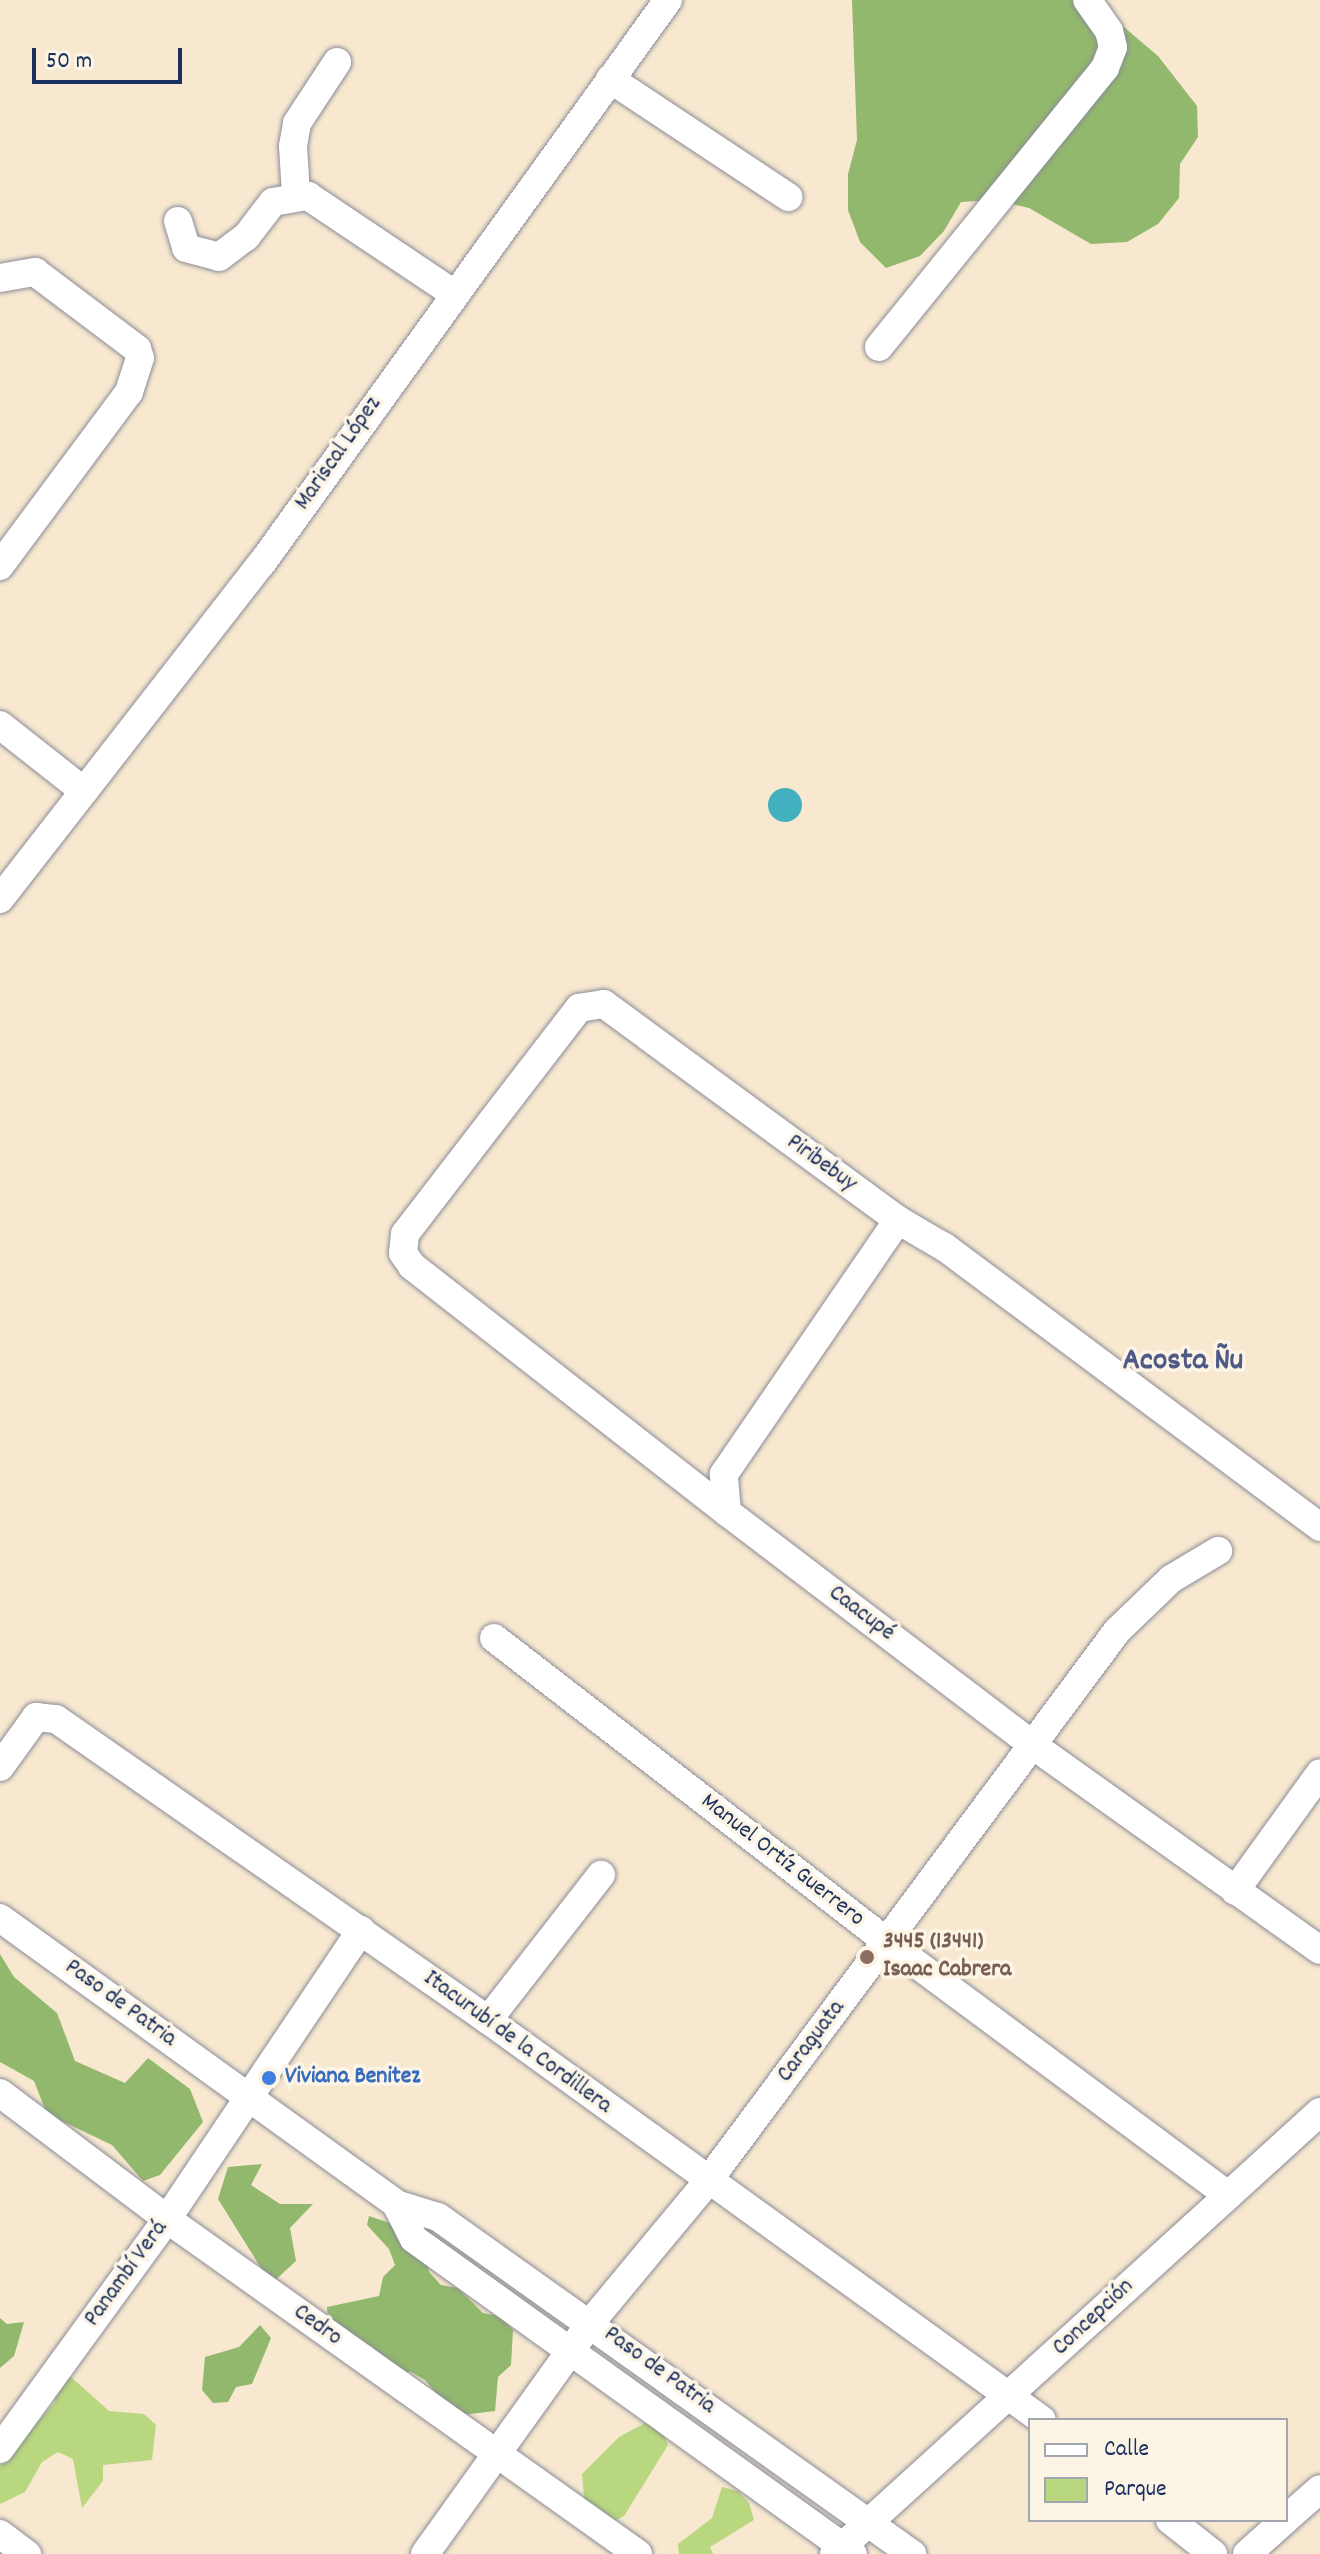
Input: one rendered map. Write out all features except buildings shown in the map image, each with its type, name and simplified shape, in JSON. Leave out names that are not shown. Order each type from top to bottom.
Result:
[{"type":"street","name":"Mariscal López","points":[[0,899],[262,563],[453,293],[668,0]]},
{"type":"street","points":[[879,347],[1105,68],[1113,47],[1109,31],[1087,0]]},
{"type":"street","points":[[296,194],[293,146],[297,123],[337,62]]},
{"type":"street","points":[[610,79],[788,197]]},
{"type":"street","points":[[178,221],[186,248],[219,257],[246,237],[273,202],[296,194],[308,196],[453,293]]},
{"type":"street","points":[[0,278],[35,272],[137,349],[140,358],[129,392],[0,566]]},
{"type":"street","points":[[0,725],[84,791]]},
{"type":"street","name":"Piribebuy","points":[[412,1266],[402,1243],[418,1214],[579,1008],[593,1002],[612,1009],[898,1220],[944,1247],[1320,1527]]},
{"type":"street","points":[[727,1512],[724,1474],[898,1220]]},
{"type":"street","name":"Caacupé","points":[[412,1266],[1034,1746],[1320,1950]]},
{"type":"street","name":"Caraguata","points":[[425,2554],[569,2351],[708,2181],[1117,1631],[1171,1579],[1218,1551]]},
{"type":"street","name":"Manuel Ortíz Guerrero","points":[[494,1638],[887,1942],[1228,2195]]},
{"type":"street","name":"Itacurubí de la Cordillera","points":[[0,1767],[36,1717],[56,1719],[488,2020],[1039,2418]]},
{"type":"street","points":[[1235,1891],[1320,1773]]},
{"type":"street","points":[[488,2020],[601,1875]]},
{"type":"street","name":"Paso de Patria","points":[[0,1918],[396,2204],[438,2217],[591,2322],[912,2554]]},
{"type":"street","name":"Panambí Verá","points":[[0,2449],[167,2219],[361,1930]]},
{"type":"street","name":"Cedro","points":[[0,2093],[167,2219],[638,2554]]},
{"type":"street","name":"Concepción","points":[[843,2551],[868,2522],[1320,2112]]},
{"type":"street","name":"Paso de Patria","points":[[396,2204],[414,2239],[843,2551]]},
{"type":"street","points":[[1288,2518],[1320,2489]]},
{"type":"street","points":[[1173,2522],[1213,2554]]},
{"type":"street","points":[[1247,2554],[1284,2522]]},
{"type":"street","points":[[0,2534],[27,2554]]},
{"type":"green space","points":[[852,0],[1092,0],[1158,56],[1197,106],[1198,137],[1180,164],[1179,198],[1158,224],[1127,242],[1091,244],[1029,208],[995,200],[961,202],[944,231],[920,256],[886,268],[860,242],[848,210],[848,174],[857,140]]},
{"type":"green space","points":[[0,1954],[14,1977],[57,2013],[75,2061],[125,2083],[148,2058],[190,2089],[203,2122],[160,2175],[143,2181],[112,2145],[47,2114],[34,2081],[0,2062]]},
{"type":"green space","points":[[262,2164],[251,2185],[280,2204],[313,2204],[290,2228],[296,2261],[271,2284],[218,2199],[228,2167]]},
{"type":"green space","points":[[369,2216],[401,2227],[426,2256],[429,2272],[441,2285],[458,2288],[483,2313],[499,2316],[513,2330],[511,2365],[498,2377],[495,2411],[462,2415],[448,2407],[425,2380],[411,2372],[394,2372],[378,2363],[373,2347],[328,2325],[327,2307],[379,2296],[383,2277],[395,2265],[389,2249],[367,2225]]},
{"type":"green space","points":[[0,2318],[7,2324],[24,2322],[14,2356],[0,2368]]},
{"type":"green space","points":[[260,2325],[271,2338],[252,2384],[236,2387],[228,2402],[213,2403],[202,2390],[205,2357],[239,2347]]},
{"type":"green space","points":[[71,2377],[109,2411],[144,2414],[156,2425],[152,2460],[103,2465],[103,2481],[82,2508],[73,2459],[58,2452],[42,2462],[25,2492],[0,2504],[0,2466],[55,2402],[54,2383]]},
{"type":"green space","points":[[645,2423],[661,2428],[668,2445],[624,2516],[610,2523],[585,2507],[582,2474],[619,2437]]},
{"type":"green space","points":[[722,2487],[738,2491],[749,2503],[754,2520],[710,2547],[713,2554],[679,2554],[678,2544],[712,2518]]},
{"type":"water","points":[[785,788],[797,793],[802,805],[797,817],[785,822],[773,817],[768,805],[773,793]]},
{"type":"place","name":"3445 (13441) Isaac Cabrera","points":[[867,1957]]},
{"type":"place","name":"Viviana Benitez","points":[[269,2078]]},
{"type":"district","name":"Acosta Ñu","points":[[1183,1362]]}]
